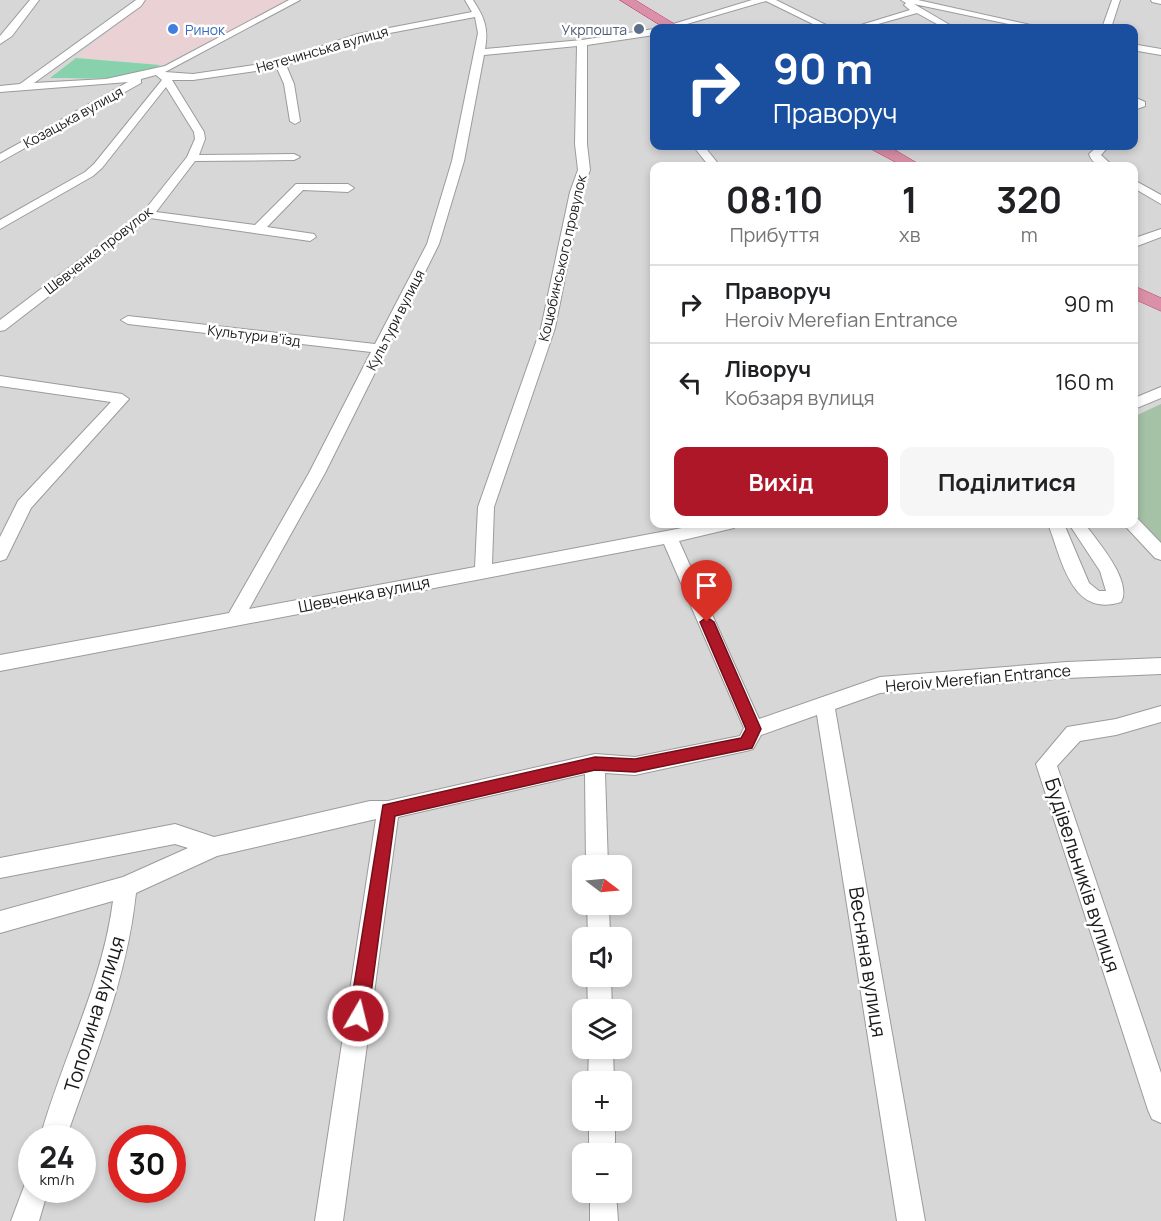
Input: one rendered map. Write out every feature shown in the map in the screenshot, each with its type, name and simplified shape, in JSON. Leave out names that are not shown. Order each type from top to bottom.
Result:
[{"type":"highway","points":[[626,0],[664,24]]},
{"type":"highway","points":[[885,150],[907,162]]},
{"type":"highway","points":[[1138,293],[1161,305]]},
{"type":"street","points":[[0,41],[9,34],[35,0]]},
{"type":"street","points":[[22,87],[141,0]]},
{"type":"street","points":[[0,225],[89,174],[164,77],[296,0]]},
{"type":"street","points":[[683,24],[762,0]]},
{"type":"street","points":[[769,0],[819,24]]},
{"type":"street","points":[[904,0],[915,11],[942,24]]},
{"type":"street","points":[[904,0],[1020,24]]},
{"type":"street","points":[[1107,24],[1116,0]]},
{"type":"street","points":[[1155,0],[1161,1]]},
{"type":"street","name":"Нетечинська вулиця","points":[[164,77],[241,71],[281,64],[361,36],[476,4]]},
{"type":"street","name":"Культури вулиця","points":[[235,618],[317,473],[433,244],[458,161],[480,52],[483,33],[476,4]]},
{"type":"street","points":[[870,24],[915,11]]},
{"type":"street","points":[[480,52],[582,43],[650,33]]},
{"type":"street","name":"Коцюбинського провулок","points":[[483,572],[486,507],[548,328],[576,192],[584,170],[581,144],[582,43]]},
{"type":"street","points":[[1138,48],[1161,52]]},
{"type":"street","points":[[281,64],[289,84],[295,121]]},
{"type":"street","points":[[0,89],[118,81],[147,76],[164,77]]},
{"type":"street","name":"Козацька вулиця","points":[[0,159],[147,76]]},
{"type":"street","name":"Шевченка провулок","points":[[0,327],[148,214],[192,158],[200,139],[199,132],[164,77]]},
{"type":"street","points":[[702,150],[712,162]]},
{"type":"street","points":[[1100,150],[1095,154],[1097,160],[1101,162]]},
{"type":"street","points":[[192,158],[294,157]]},
{"type":"street","points":[[258,229],[300,186],[348,188]]},
{"type":"street","points":[[1138,186],[1161,200]]},
{"type":"street","points":[[148,214],[310,237]]},
{"type":"street","points":[[1138,242],[1161,233]]},
{"type":"street","name":"Культури в’їзд","points":[[128,320],[380,349]]},
{"type":"street","points":[[0,381],[122,399],[24,505],[0,555]]},
{"type":"street","points":[[1138,402],[1161,392]]},
{"type":"street","name":"Шевченка вулиця","points":[[0,663],[702,528]]},
{"type":"street","points":[[1058,528],[1082,587],[1088,595],[1102,600],[1115,597],[1117,590],[1112,578],[1080,528]]},
{"type":"street","points":[[1137,528],[1161,554]]},
{"type":"street","points":[[677,532],[753,729]]},
{"type":"street","name":"Heroiv Merefian Entrance","points":[[0,922],[126,887],[214,847],[370,810],[388,810],[595,763],[635,766],[746,743],[753,729],[880,685],[1066,670],[1161,666]]},
{"type":"street","name":"Весняна вулиця","points":[[825,704],[911,1221]]},
{"type":"street","name":"Будівельників вулиця","points":[[1161,714],[1116,726],[1074,733],[1046,764],[1161,1110]]},
{"type":"street","points":[[595,763],[597,855]]},
{"type":"street","points":[[329,1221],[388,810]]},
{"type":"street","points":[[0,868],[175,834],[214,847]]},
{"type":"street","name":"Тополина вулиця","points":[[58,1125],[104,994],[120,937],[126,887]]},
{"type":"street","points":[[25,1221],[31,1203]]},
{"type":"street","points":[[603,1203],[604,1221]]},
{"type":"shaded area","points":[[0,0],[1161,0],[1161,1221],[0,1221]]},
{"type":"shaded area","name":"Ринок","points":[[148,0],[290,0],[162,65],[76,57]]},
{"type":"green space","points":[[76,58],[160,65],[148,71],[121,77],[50,78]]},
{"type":"green space","points":[[1161,404],[1161,549],[1138,524],[1138,415]]},
{"type":"place","name":"Ринок","points":[[173,29]]},
{"type":"place","name":"Укрпошта","points":[[639,29]]},
{"type":"route","points":[[358,1016],[388,810],[595,763],[635,766],[746,743],[753,729],[707,622]]}]
